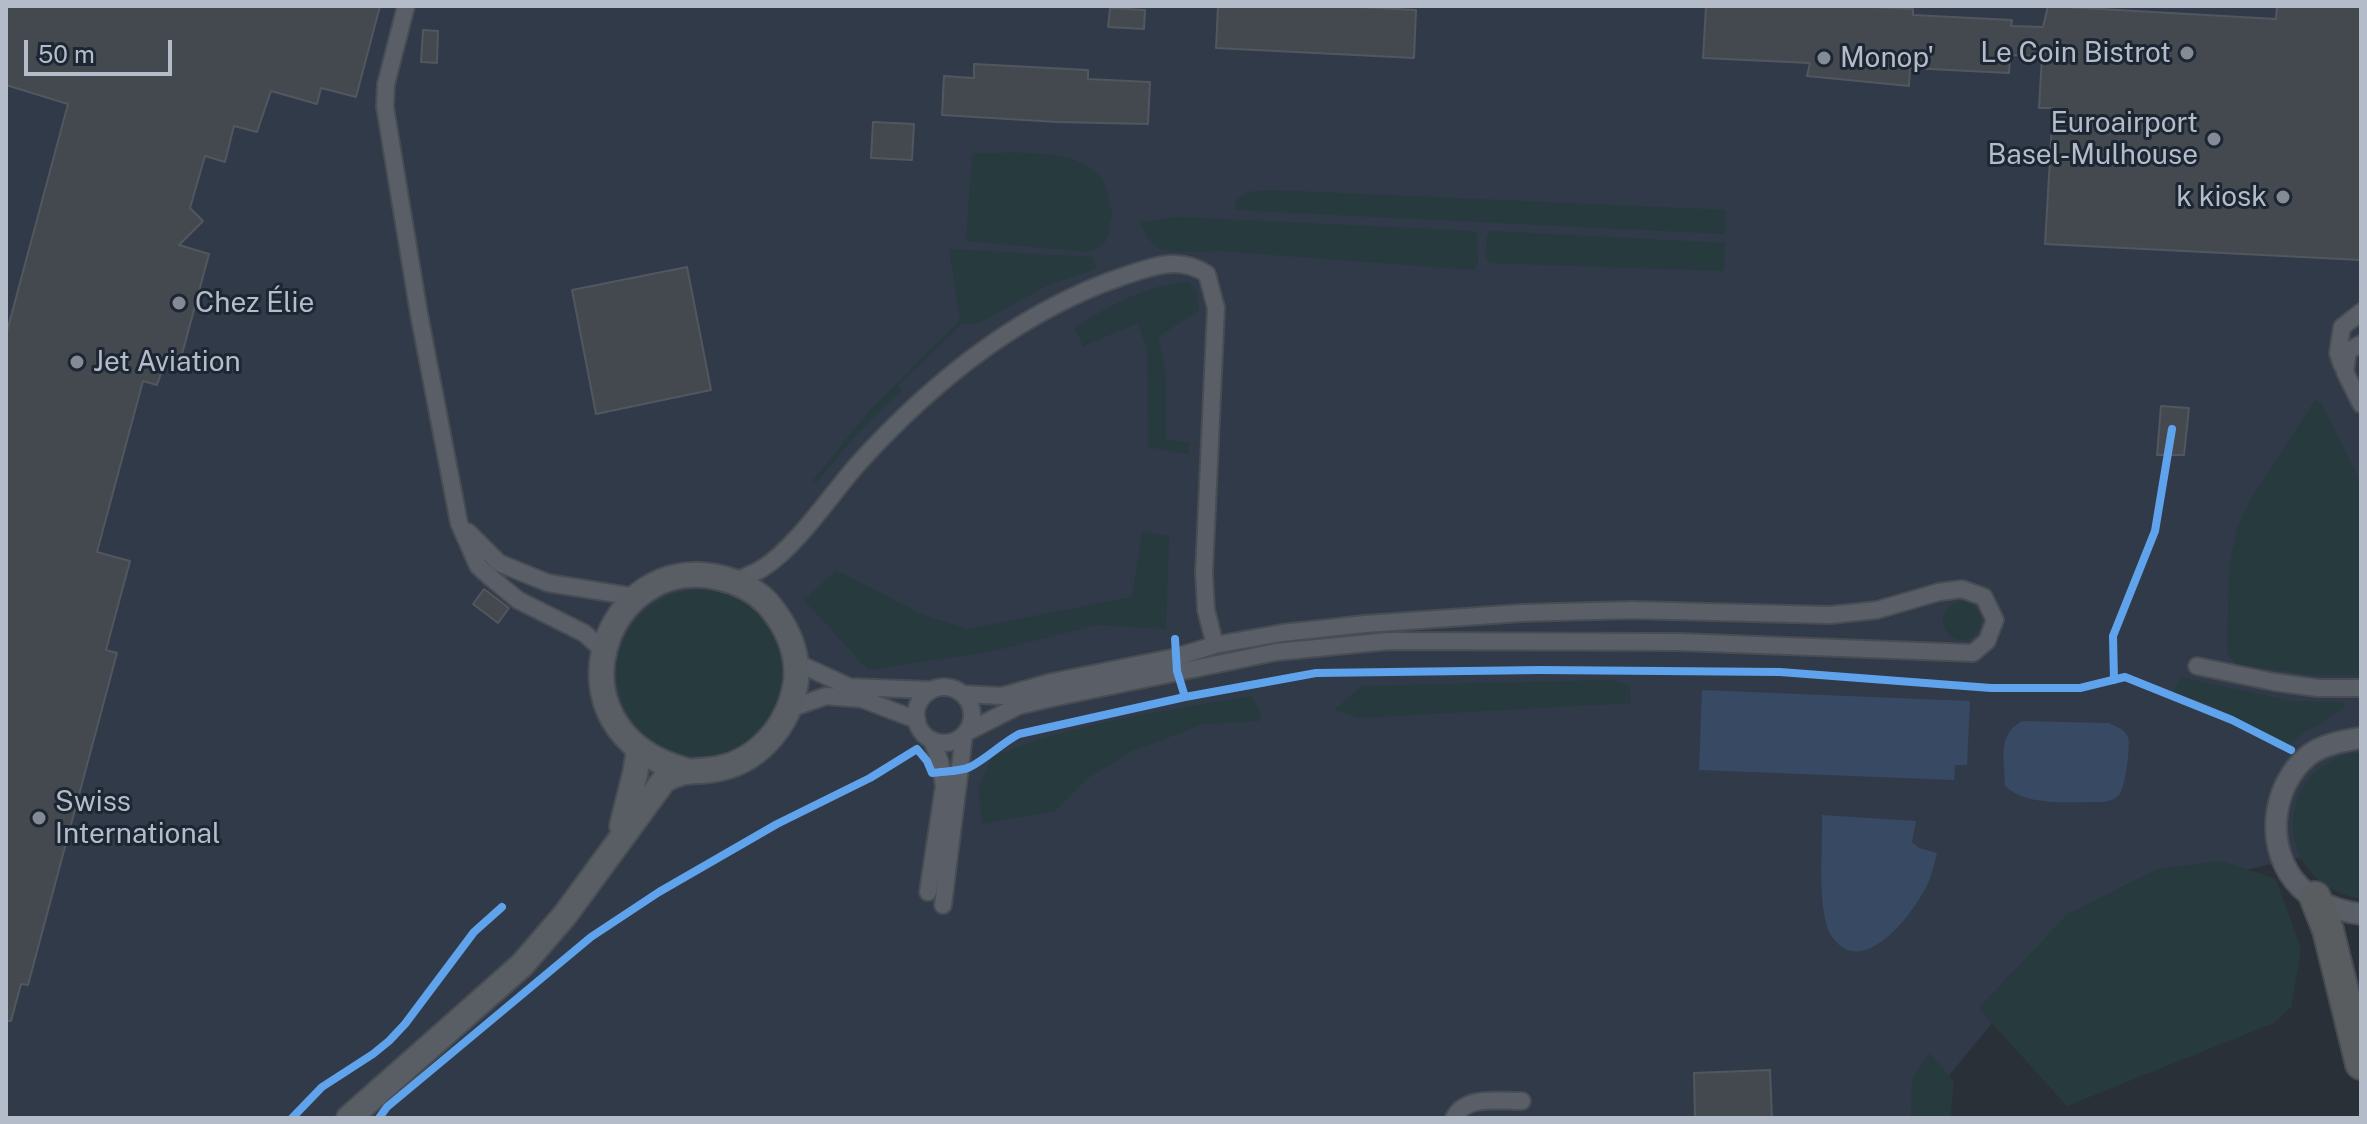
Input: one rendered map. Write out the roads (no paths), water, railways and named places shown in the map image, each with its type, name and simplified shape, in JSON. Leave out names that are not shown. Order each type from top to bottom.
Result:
[{"type":"highway","points":[[2315,897],[2328,930],[2361,1064]]},
{"type":"main road","points":[[684,575],[710,575],[736,581],[762,597],[782,620],[794,649],[796,679],[789,709],[777,732],[758,751],[735,764],[710,770],[684,770],[660,763],[623,735],[610,716],[603,695],[603,650],[615,621],[636,597],[659,583],[684,575]]},
{"type":"main road","points":[[617,843],[639,750]]},
{"type":"main road","points":[[349,1118],[522,965],[565,915],[664,780],[684,770]]},
{"type":"street","points":[[406,6],[386,84],[385,107],[459,523],[478,566],[489,576],[518,600],[584,633],[603,650]]},
{"type":"street","points":[[736,581],[764,568],[791,542],[883,437],[965,361],[1009,331],[1088,288],[1146,268],[1179,262],[1197,267],[1207,274],[1216,308],[1204,573],[1206,610],[1215,645]]},
{"type":"street","points":[[2361,312],[2342,327],[2338,353],[2361,404]]},
{"type":"street","points":[[2345,372],[2348,351],[2361,344]]},
{"type":"street","points":[[459,523],[499,563],[548,583],[636,597]]},
{"type":"street","points":[[795,662],[850,687],[931,690],[948,687],[964,694],[1002,696],[1052,682],[1176,657],[1215,645],[1282,633],[1365,624],[1521,613],[1632,610],[1830,615],[1877,610],[1939,592],[1962,589],[1984,597],[1995,620],[1987,641],[1973,653],[1679,642],[1493,640],[1389,641],[1276,652],[1018,706],[996,715],[949,743],[932,740],[925,735],[917,720],[919,702],[931,690]]},
{"type":"street","points":[[2197,666],[2318,688],[2361,688]]},
{"type":"street","points":[[943,905],[966,734],[973,719],[964,694]]},
{"type":"street","points":[[789,709],[826,696],[862,699],[917,720]]},
{"type":"street","points":[[2361,738],[2334,742],[2309,755],[2291,776],[2279,801],[2276,824],[2279,848],[2288,870],[2300,887],[2332,908],[2361,914]]},
{"type":"street","points":[[928,892],[944,786],[932,740]]},
{"type":"street","points":[[1454,1118],[1459,1108],[1470,1103],[1522,1101]]},
{"type":"water","points":[[1702,690],[1970,701],[1967,765],[1955,765],[1954,780],[1699,770]]},
{"type":"water","points":[[2022,721],[2108,723],[2122,729],[2128,737],[2129,748],[2120,794],[2113,800],[2103,802],[2052,802],[2026,798],[2005,786],[2005,741]]},
{"type":"water","points":[[1822,815],[1916,821],[1912,842],[1919,848],[1937,853],[1931,875],[1915,905],[1890,935],[1875,946],[1860,951],[1846,949],[1833,938],[1828,928],[1822,897]]},
{"type":"place","name":"Le Coin Bistrot","points":[[2187,53]]},
{"type":"place","name":"Monop'","points":[[1824,58]]},
{"type":"place","name":"Euroairport Basel-Mulhouse","points":[[2214,139]]},
{"type":"place","name":"k kiosk","points":[[2283,197]]},
{"type":"place","name":"Chez Élie","points":[[179,303]]},
{"type":"place","name":"Jet Aviation","points":[[77,362]]},
{"type":"place","name":"Swiss International","points":[[39,818]]}]
